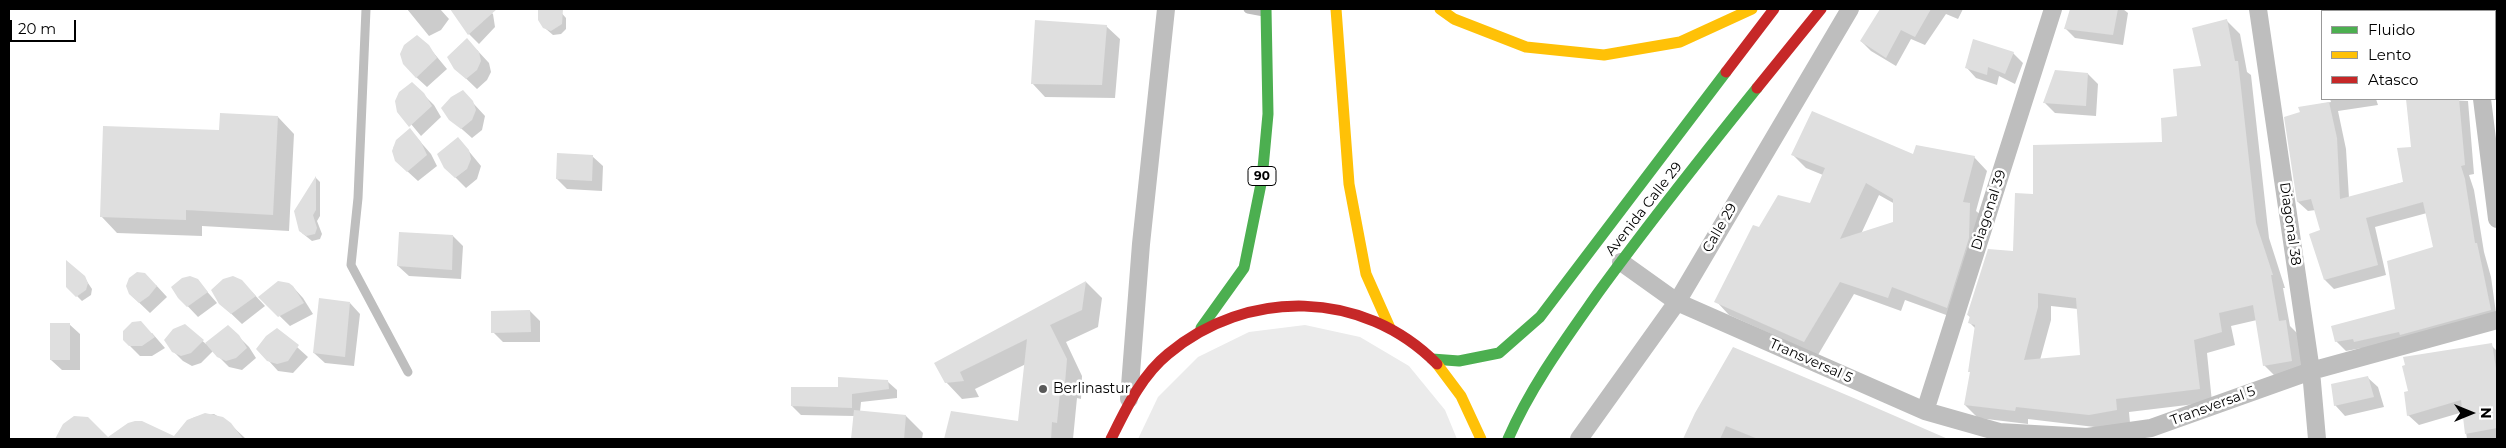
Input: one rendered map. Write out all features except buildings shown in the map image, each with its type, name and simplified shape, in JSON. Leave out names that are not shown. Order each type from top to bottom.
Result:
[{"type":"main road","name":"90","points":[[1336,9],[1349,184],[1366,274],[1390,328]]},
{"type":"main road","points":[[1440,9],[1454,19],[1526,47],[1604,55],[1680,42],[1752,9]]},
{"type":"main road","name":"Avenida Calle 29","points":[[1432,359],[1459,360],[1499,353],[1540,317],[1774,9]]},
{"type":"main road","name":"Avenida Calle 29","points":[[1508,439],[1520,410],[1620,262],[1821,9]]},
{"type":"main road","name":"90","points":[[1201,328],[1244,268],[1263,170],[1268,114],[1266,11]]},
{"type":"main road","name":"90","points":[[1111,439],[1129,400],[1160,359],[1201,328],[1237,313],[1276,305],[1315,305],[1353,312],[1390,328],[1432,359],[1461,396],[1481,439]]},
{"type":"street","points":[[1129,400],[1142,244],[1166,9]]},
{"type":"street","name":"Calle 29","points":[[1579,439],[1677,302],[1850,9]]},
{"type":"street","name":"Diagonal 39","points":[[1924,411],[2052,9]]},
{"type":"street","name":"Diagonal 38","points":[[2258,9],[2312,371],[2316,437]]},
{"type":"street","points":[[2482,100],[2497,219]]},
{"type":"street","name":"Transversal 5","points":[[1620,262],[1677,302],[1924,411],[1999,432],[2087,437],[2151,428],[2312,371],[2497,320]]},
{"type":"lane","points":[[366,9],[358,198],[351,264],[408,372]]},
{"type":"lane","points":[[1248,9],[1266,11]]},
{"type":"shaded area","points":[[1305,325],[1360,337],[1409,366],[1445,410],[1457,439],[1138,439],[1158,397],[1198,357],[1249,332]]},
{"type":"traffic: fast","points":[[1201,328],[1244,268],[1262,179],[1268,114],[1266,9]]},
{"type":"traffic: fast","points":[[1432,359],[1459,361],[1499,353],[1540,317],[1726,72]]},
{"type":"traffic: fast","points":[[1508,439],[1538,382],[1598,293],[1676,189],[1757,88]]},
{"type":"traffic: slow","points":[[1336,9],[1349,184],[1366,274],[1390,328]]},
{"type":"traffic: slow","points":[[1440,9],[1454,19],[1526,47],[1604,55],[1680,42],[1752,9]]},
{"type":"traffic: slow","points":[[1437,364],[1461,396],[1481,439]]},
{"type":"traffic: jam","points":[[1726,72],[1774,9]]},
{"type":"traffic: jam","points":[[1757,88],[1821,9]]},
{"type":"traffic: jam","points":[[1111,439],[1142,383],[1168,354],[1199,332],[1233,317],[1268,308],[1304,306],[1340,310],[1375,322],[1407,339],[1437,364]]},
{"type":"place","name":"Berlinastur","points":[[1043,389]]}]
